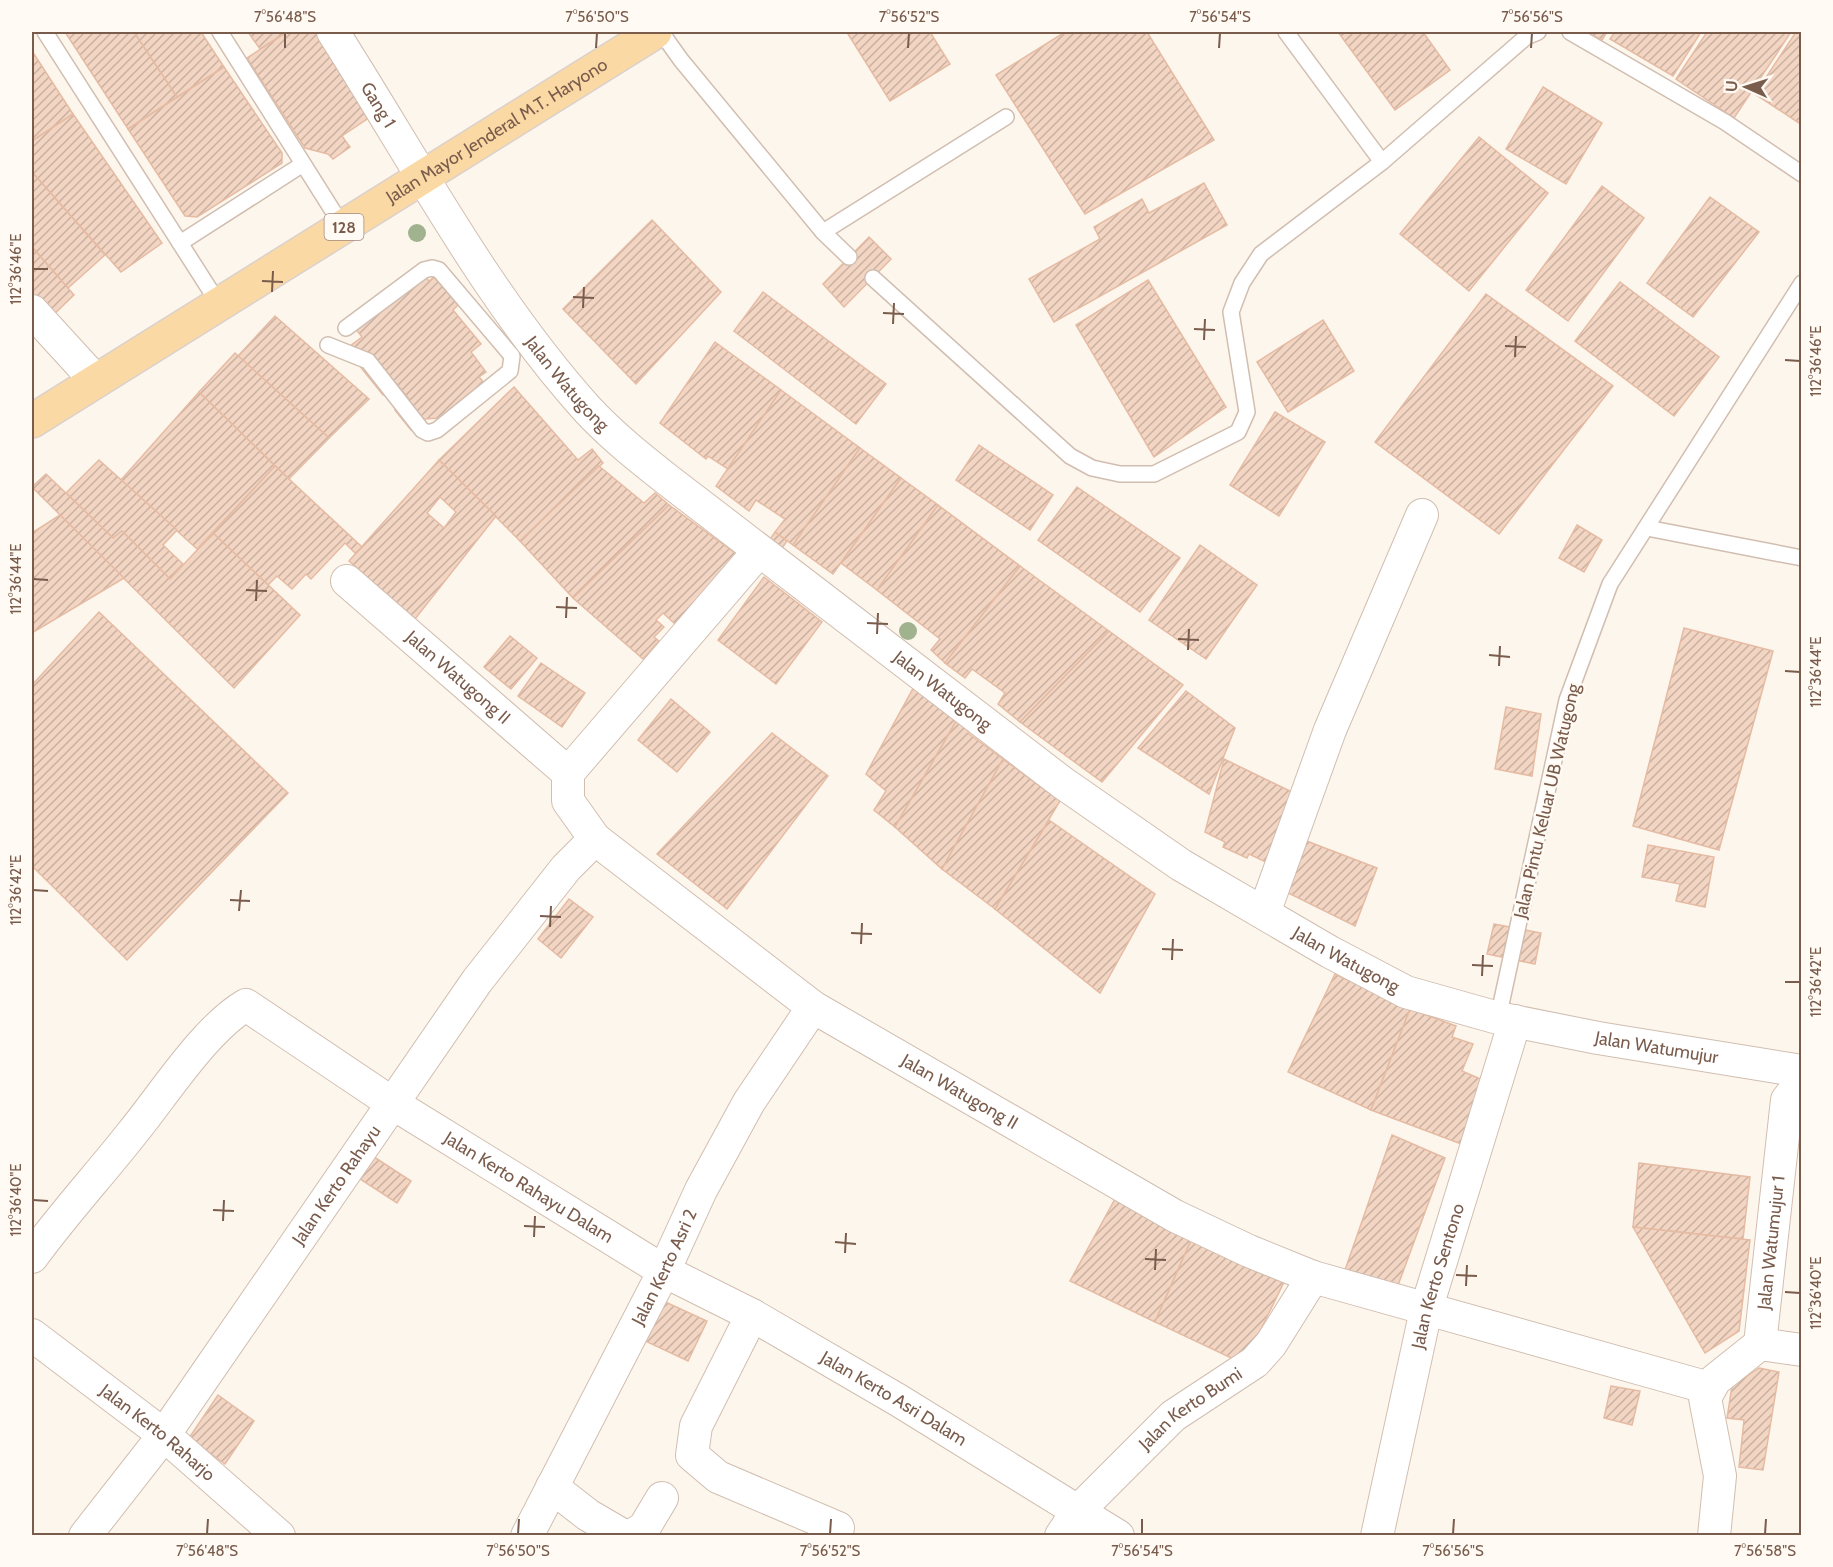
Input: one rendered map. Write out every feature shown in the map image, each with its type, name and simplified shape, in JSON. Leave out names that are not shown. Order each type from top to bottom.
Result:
[{"type":"main road","name":"Jalan Mayor Jenderal M.T. Haryono","points":[[32,421],[655,32]]},
{"type":"street","name":"Gang 1","points":[[333,32],[403,142],[422,177]]},
{"type":"street","name":"Jalan Watugong","points":[[422,177],[543,355],[588,409],[626,447],[759,551],[1063,783],[1181,865],[1406,992],[1507,1019]]},
{"type":"street","points":[[32,311],[96,381]]},
{"type":"street","points":[[1264,913],[1330,730],[1422,514]]},
{"type":"street","points":[[568,773],[759,551]]},
{"type":"street","name":"Jalan Watugong II","points":[[347,581],[568,773],[568,801],[594,838],[813,1006],[1175,1216],[1249,1251],[1313,1277],[1709,1388]]},
{"type":"street","name":"Jalan Kerto Rahayu","points":[[86,1536],[164,1436],[477,981],[566,868],[594,838]]},
{"type":"street","name":"Jalan Kerto Rahayu Dalam","points":[[32,1257],[70,1205],[131,1135],[187,1064],[232,1014],[246,1005],[392,1103],[664,1271]]},
{"type":"street","name":"Jalan Kerto Asri 2","points":[[527,1536],[664,1271],[701,1190],[749,1102],[813,1006]]},
{"type":"street","name":"Jalan Watumujur","points":[[1507,1019],[1802,1071]]},
{"type":"street","name":"Jalan Kerto Sentono","points":[[1377,1536],[1426,1310],[1507,1019]]},
{"type":"street","name":"Jalan Watumujur 1","points":[[1760,1344],[1794,1090],[1770,1067]]},
{"type":"street","name":"Jalan Kerto Asri Dalam","points":[[664,1271],[752,1315],[898,1400],[1069,1524],[1118,1536]]},
{"type":"street","name":"Jalan Kerto Bumi","points":[[1069,1524],[1173,1416],[1255,1362],[1271,1344],[1313,1277]]},
{"type":"street","points":[[752,1315],[696,1426],[692,1455],[718,1477],[838,1528]]},
{"type":"street","name":"Jalan Kerto Raharjo","points":[[32,1335],[164,1436],[279,1536]]},
{"type":"street","points":[[1714,1536],[1720,1476],[1706,1398],[1709,1388],[1715,1380],[1760,1344],[1802,1350]]},
{"type":"street","points":[[552,1487],[588,1515],[624,1536]]},
{"type":"street","points":[[631,1536],[644,1528],[662,1498]]},
{"type":"lane","points":[[45,32],[219,304]]},
{"type":"lane","points":[[220,32],[343,227]]},
{"type":"lane","points":[[661,32],[681,60],[823,231],[849,258]]},
{"type":"lane","points":[[1287,32],[1382,162]]},
{"type":"lane","points":[[873,278],[1070,456],[1092,468],[1120,474],[1154,474],[1238,432],[1247,412],[1231,312],[1242,283],[1261,254],[1382,162],[1526,38],[1538,32]]},
{"type":"lane","points":[[1570,32],[1725,122],[1802,174]]},
{"type":"lane","points":[[823,231],[1006,117]]},
{"type":"lane","points":[[180,243],[303,164]]},
{"type":"lane","points":[[328,345],[368,361],[422,430],[428,433],[437,430],[510,370],[513,363],[512,356],[439,270],[432,267],[424,270],[346,328]]},
{"type":"lane","name":"Jalan Pintu Keluar UB Watugong","points":[[1507,1019],[1567,700],[1610,584],[1802,283]]},
{"type":"lane","points":[[1647,528],[1802,558]]},
{"type":"building","points":[[65,32],[134,32],[177,97],[128,129]]},
{"type":"building","points":[[134,32],[201,32],[224,67],[177,97]]},
{"type":"building","points":[[248,32],[287,32],[260,49]]},
{"type":"building","points":[[287,32],[327,32],[379,111],[342,136],[350,147],[333,159],[328,154],[305,148],[247,58]]},
{"type":"building","points":[[852,32],[930,32],[950,64],[890,101],[848,34]]},
{"type":"building","points":[[1065,32],[1147,32],[1214,140],[1085,214],[996,75]]},
{"type":"building","points":[[1338,32],[1423,32],[1450,70],[1395,110]]},
{"type":"building","points":[[1585,32],[1607,32],[1602,40]]},
{"type":"building","points":[[1615,32],[1701,32],[1673,76],[1610,39]]},
{"type":"building","points":[[1707,32],[1791,32],[1734,118],[1676,79]]},
{"type":"building","points":[[1796,32],[1802,32],[1802,125],[1755,94]]},
{"type":"building","points":[[32,51],[73,114],[32,141]]},
{"type":"building","points":[[224,67],[282,153],[282,163],[197,217],[185,216],[128,129]]},
{"type":"building","points":[[1543,87],[1602,123],[1566,184],[1506,149]]},
{"type":"building","points":[[73,114],[162,243],[121,272],[32,172],[32,141]]},
{"type":"building","points":[[1479,137],[1548,193],[1469,291],[1400,234]]},
{"type":"building","points":[[32,172],[105,255],[68,288],[32,247]]},
{"type":"building","points":[[1204,183],[1227,225],[1054,322],[1029,279],[1100,239],[1094,227],[1142,199],[1149,213]]},
{"type":"building","points":[[1602,186],[1644,218],[1568,321],[1526,290]]},
{"type":"building","points":[[1710,197],[1759,232],[1693,317],[1647,283]]},
{"type":"building","points":[[652,220],[721,292],[636,384],[563,309]]},
{"type":"building","points":[[869,237],[891,259],[844,307],[823,284]]},
{"type":"building","points":[[32,247],[74,295],[46,322],[32,305]]},
{"type":"building","points":[[424,275],[429,281],[434,277],[458,305],[453,310],[481,344],[471,352],[486,372],[479,377],[493,393],[466,397],[439,418],[425,419],[411,430],[395,410],[409,399],[396,383],[383,395],[346,349],[362,337],[355,328]]},
{"type":"building","points":[[1148,280],[1226,407],[1154,457],[1076,325]]},
{"type":"building","points":[[1620,282],[1719,357],[1674,416],[1575,341]]},
{"type":"building","points":[[763,292],[886,384],[856,424],[734,331]]},
{"type":"building","points":[[1486,294],[1613,386],[1499,534],[1375,442]]},
{"type":"building","points":[[275,316],[369,399],[329,438],[238,356]]},
{"type":"building","points":[[1323,320],[1354,371],[1288,412],[1257,362]]},
{"type":"building","points":[[715,342],[781,390],[728,469],[708,456],[706,459],[660,423]]},
{"type":"building","points":[[235,353],[329,438],[289,479],[199,392]]},
{"type":"building","points":[[514,387],[578,460],[592,449],[603,463],[520,541],[439,460]]},
{"type":"building","points":[[781,390],[860,448],[793,545],[775,532],[785,519],[756,500],[749,511],[716,486]]},
{"type":"building","points":[[199,392],[275,466],[197,549],[121,480]]},
{"type":"building","points":[[1275,412],[1325,442],[1279,516],[1230,485]]},
{"type":"building","points":[[979,445],[1053,495],[1030,530],[956,480]]},
{"type":"building","points":[[860,448],[901,478],[833,574],[793,545]]},
{"type":"building","points":[[99,460],[177,530],[163,545],[183,564],[170,579],[122,531],[113,538],[66,493]]},
{"type":"building","points":[[439,460],[496,516],[415,619],[349,561]],"holes":[[[440,497],[456,512],[444,528],[427,513]]]},
{"type":"building","points":[[275,466],[362,547],[355,553],[345,543],[311,579],[306,574],[292,589],[277,576],[268,585],[213,533]]},
{"type":"building","points":[[599,466],[644,503],[655,493],[669,505],[573,598],[520,541]]},
{"type":"building","points":[[46,474],[113,538],[122,531],[170,579],[213,533],[300,615],[234,688],[32,487]]},
{"type":"building","points":[[901,478],[938,505],[877,590],[841,563]]},
{"type":"building","points":[[1077,487],[1180,558],[1140,612],[1038,540]]},
{"type":"building","points":[[669,505],[738,555],[675,624],[663,613],[656,620],[664,627],[654,637],[659,641],[643,659],[573,598]]},
{"type":"building","points":[[938,505],[1020,566],[945,663],[931,650],[940,639],[877,590]]},
{"type":"building","points":[[60,515],[124,578],[32,633],[32,533]]},
{"type":"building","points":[[1577,525],[1602,540],[1584,572],[1559,558]]},
{"type":"building","points":[[775,532],[787,541],[780,551],[768,542]]},
{"type":"building","points":[[1200,545],[1257,585],[1206,659],[1149,620]]},
{"type":"building","points":[[1020,566],[1109,631],[1020,722],[998,704],[1005,693],[972,669],[965,678],[945,663]]},
{"type":"building","points":[[764,577],[822,622],[776,684],[718,640]]},
{"type":"building","points":[[99,612],[288,793],[127,960],[32,866],[32,685]]},
{"type":"building","points":[[1684,628],[1773,651],[1719,850],[1633,826]]},
{"type":"building","points":[[1109,631],[1183,685],[1102,782],[1020,722]]},
{"type":"building","points":[[510,636],[537,658],[511,689],[484,667]]},
{"type":"building","points":[[541,663],[585,693],[562,727],[518,696]]},
{"type":"building","points":[[915,685],[958,718],[895,827],[874,810],[886,791],[866,774]]},
{"type":"building","points":[[1186,691],[1235,728],[1209,794],[1138,748]]},
{"type":"building","points":[[671,699],[710,732],[677,772],[638,740]]},
{"type":"building","points":[[1506,707],[1541,714],[1532,776],[1495,769]]},
{"type":"building","points":[[958,718],[972,727],[968,733],[1003,759],[942,869],[895,827]]},
{"type":"building","points":[[772,733],[828,776],[727,909],[657,854]]},
{"type":"building","points":[[1003,759],[1060,801],[995,909],[942,869]]},
{"type":"building","points":[[1224,759],[1298,795],[1272,865],[1249,854],[1247,858],[1223,847],[1225,842],[1205,832]]},
{"type":"building","points":[[1049,820],[1155,894],[1100,993],[995,909]]},
{"type":"building","points":[[1304,840],[1377,868],[1355,926],[1284,891]]},
{"type":"building","points":[[1648,845],[1714,857],[1705,907],[1676,901],[1680,884],[1642,877]]},
{"type":"building","points":[[569,899],[593,917],[561,958],[538,939]]},
{"type":"building","points":[[1494,924],[1541,933],[1535,964],[1487,954]]},
{"type":"building","points":[[1335,974],[1410,1009],[1371,1110],[1288,1072]]},
{"type":"building","points":[[1410,1009],[1456,1026],[1452,1037],[1473,1044],[1462,1071],[1485,1081],[1464,1145],[1371,1110]]},
{"type":"building","points":[[1392,1135],[1445,1158],[1397,1288],[1345,1270]]},
{"type":"building","points":[[371,1155],[411,1181],[397,1203],[357,1177]]},
{"type":"building","points":[[1639,1163],[1750,1177],[1743,1239],[1633,1227]]},
{"type":"building","points":[[1115,1199],[1192,1238],[1155,1322],[1070,1281]]},
{"type":"building","points":[[1633,1227],[1750,1240],[1739,1331],[1705,1353]]},
{"type":"building","points":[[1192,1238],[1284,1282],[1244,1364],[1155,1322]]},
{"type":"building","points":[[661,1300],[707,1321],[688,1361],[643,1340]]},
{"type":"building","points":[[1759,1368],[1779,1372],[1763,1470],[1739,1467],[1744,1420],[1727,1418],[1732,1386]]},
{"type":"building","points":[[1611,1386],[1640,1391],[1632,1425],[1604,1418]]},
{"type":"building","points":[[218,1395],[254,1421],[225,1464],[189,1438]]}]
